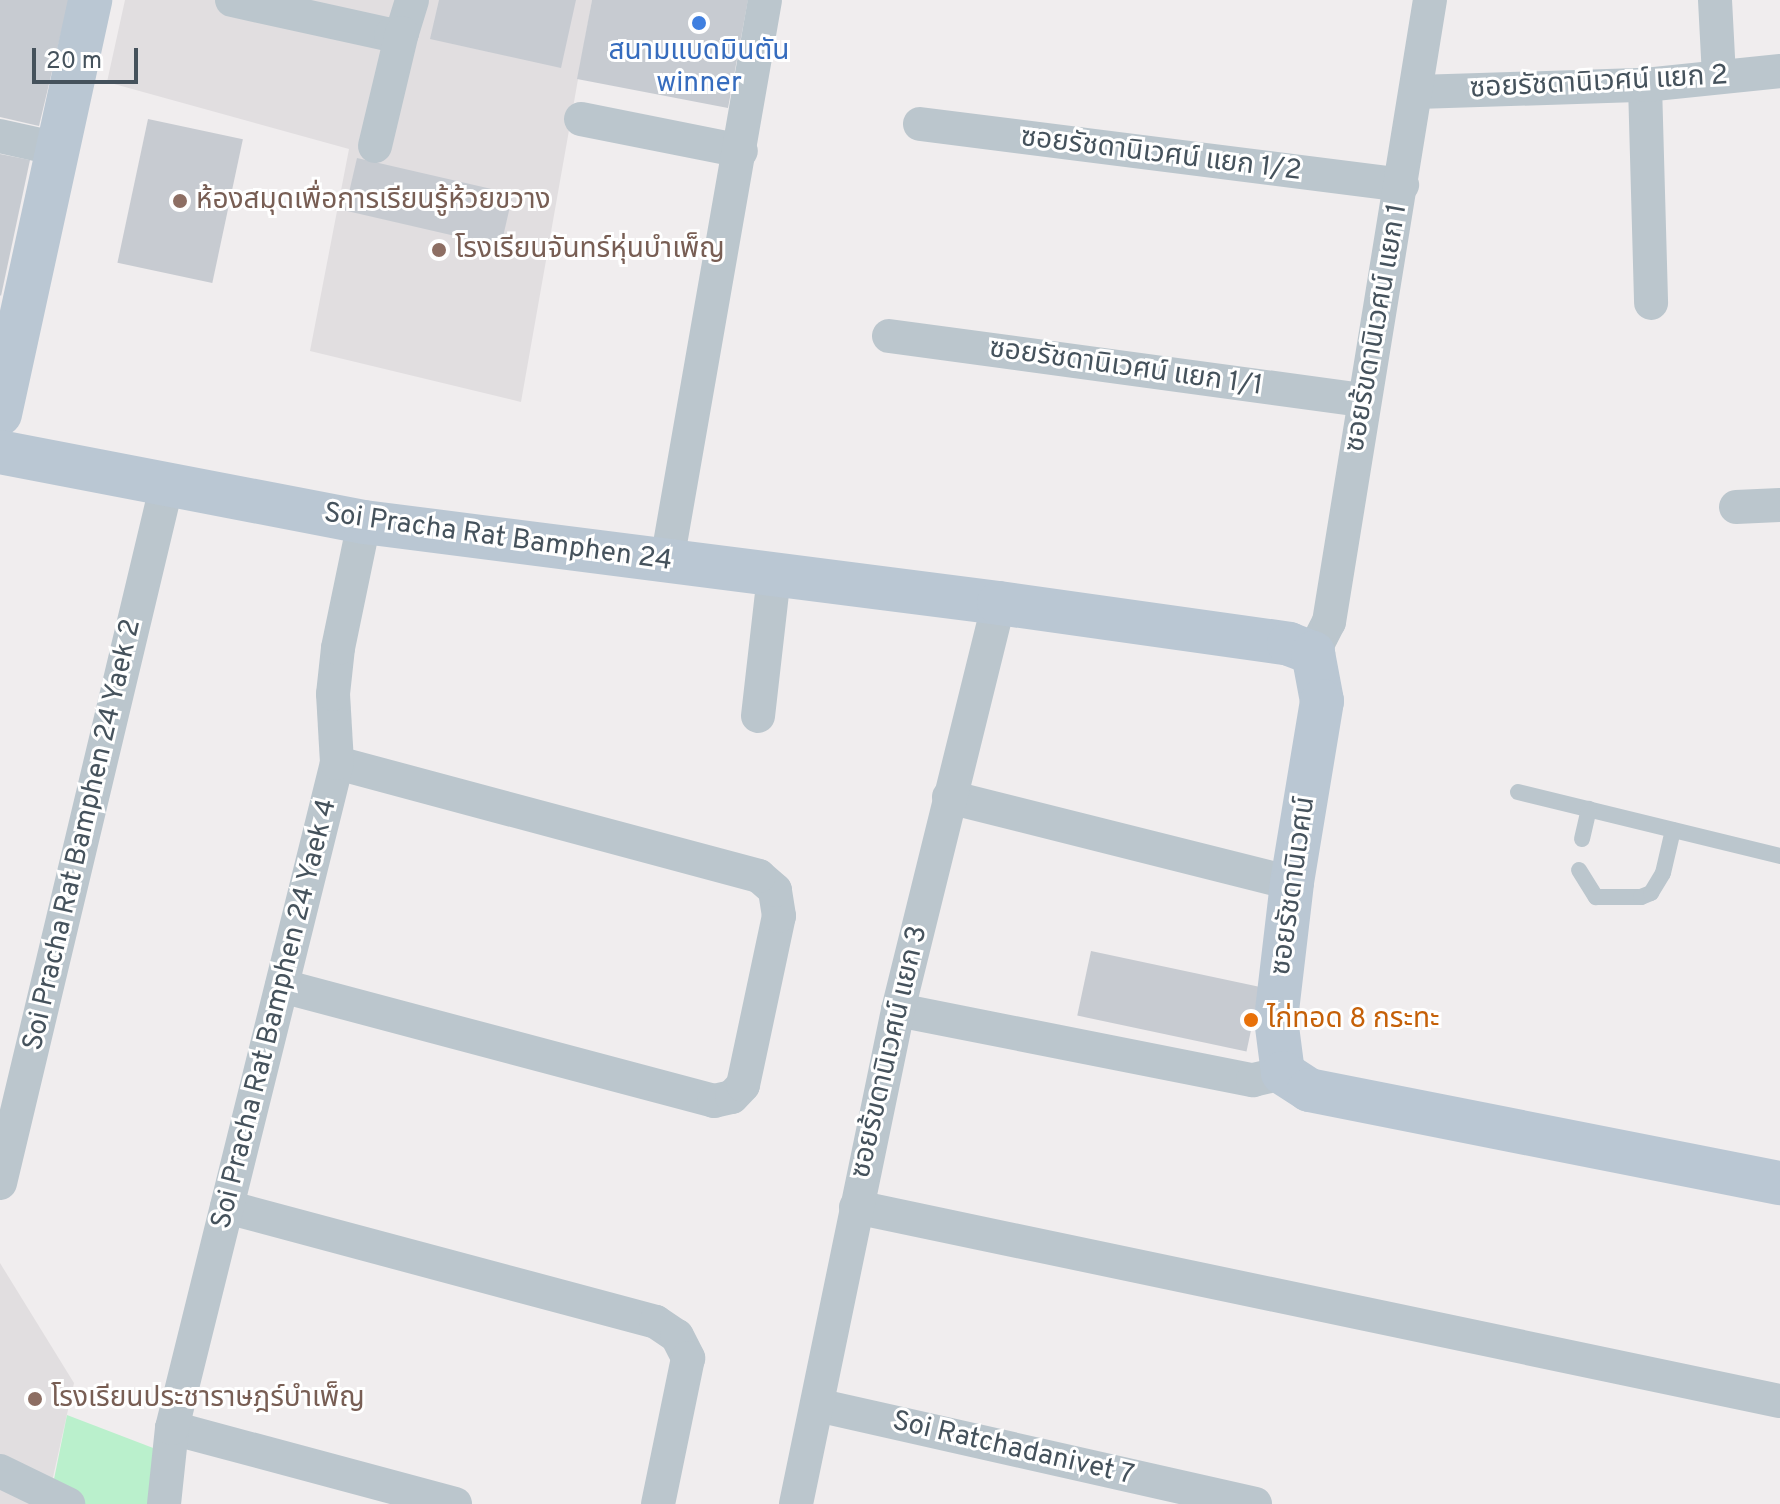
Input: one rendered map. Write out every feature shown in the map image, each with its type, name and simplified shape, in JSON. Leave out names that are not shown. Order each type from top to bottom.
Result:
[{"type":"street","points":[[0,414],[90,0]]},
{"type":"street","points":[[232,0],[402,33]]},
{"type":"street","points":[[375,146],[412,0]]},
{"type":"street","points":[[667,561],[765,0]]},
{"type":"street","name":"ซอยร้ขดานิเวศน์ แยก 1","points":[[1313,653],[1329,622],[1430,0]]},
{"type":"street","points":[[1715,0],[1719,77]]},
{"type":"street","name":"ซอยรัชดานิเวศน์ แยก 2","points":[[1417,92],[1645,85],[1780,71]]},
{"type":"street","points":[[1645,85],[1651,303]]},
{"type":"street","points":[[581,119],[741,151]]},
{"type":"street","name":"ซอยรัชดานิเวศน์ แยก 1/2","points":[[920,124],[1402,185]]},
{"type":"street","points":[[0,136],[58,149]]},
{"type":"street","name":"ซอยรัชดานิเวศน์ แยก 1/1","points":[[889,336],[1363,400]]},
{"type":"street","name":"Soi Pracha Rat Bamphen 24","points":[[0,452],[166,488],[364,522],[999,603]]},
{"type":"street","name":"Soi Pracha Rat Bamphen 24 Yaek 2","points":[[0,1183],[166,488]]},
{"type":"street","points":[[1736,507],[1780,505]]},
{"type":"street","name":"Soi Pracha Rat Bamphen 24 Yaek 4","points":[[164,1504],[172,1428],[337,763],[333,694],[338,648],[364,522]]},
{"type":"street","points":[[758,716],[774,575]]},
{"type":"street","points":[[999,603],[1289,644],[1313,653]]},
{"type":"street","name":"ซอยร้ขดานิเวศน์ แยก 3","points":[[796,1504],[898,1010],[999,603]]},
{"type":"street","name":"ซอยรัชดานิเวศน์","points":[[1283,1073],[1276,1019],[1292,883],[1322,701],[1313,653]]},
{"type":"street","points":[[282,986],[714,1101],[732,1097],[743,1085],[779,916],[775,890],[759,876],[337,763]]},
{"type":"street","points":[[949,797],[1292,883]]},
{"type":"street","points":[[898,1010],[1253,1080],[1283,1073],[1309,1090],[1780,1183]]},
{"type":"street","points":[[227,1207],[656,1322],[677,1336],[688,1358],[658,1504]]},
{"type":"street","points":[[856,1207],[1780,1401]]},
{"type":"street","name":"Soi Ratchadanivet 7","points":[[817,1405],[1255,1504]]},
{"type":"street","points":[[172,1428],[455,1504]]},
{"type":"street","points":[[0,1471],[68,1504]]},
{"type":"lane","points":[[1518,792],[1780,856]]},
{"type":"lane","points":[[1582,839],[1589,809]]},
{"type":"lane","points":[[1579,870],[1596,897],[1641,897],[1651,893],[1663,873],[1673,830]]},
{"type":"shaded area","name":"โรงเรียนจันทร์หุ่นบำเพ็ญ","points":[[125,0],[592,0],[521,402],[310,351],[349,149],[107,82]]},
{"type":"shaded area","name":"โรงเรียนประชาราษฎร์บำเพ็ญ","points":[[0,1263],[74,1383],[47,1504],[0,1504]]},
{"type":"green space","points":[[67,1415],[161,1451],[153,1504],[49,1504]]},
{"type":"building","points":[[0,0],[69,0],[39,126],[0,117]]},
{"type":"building","points":[[439,0],[576,0],[561,68],[430,39]]},
{"type":"building","points":[[592,0],[748,0],[728,108],[577,79]]},
{"type":"building","name":"ห้องสมุดเพื่อการเรียนรู้ห้วยขวาง","points":[[148,119],[243,139],[212,283],[117,263]]},
{"type":"building","points":[[0,154],[30,160],[1,296],[0,295]]},
{"type":"building","points":[[357,158],[513,194],[501,247],[345,211]]},
{"type":"building","points":[[1091,951],[1260,987],[1246,1052],[1077,1016]]},
{"type":"place","name":"สนามแบดมินตัน winner","points":[[699,23]]},
{"type":"place","name":"ห้องสมุดเพื่อการเรียนรู้ห้วยขวาง","points":[[180,201]]},
{"type":"place","name":"โรงเรียนจันทร์หุ่นบำเพ็ญ","points":[[439,250]]},
{"type":"place","name":"ไก่ทอด 8 กระทะ","points":[[1251,1020]]},
{"type":"place","name":"โรงเรียนประชาราษฎร์บำเพ็ญ","points":[[35,1399]]}]
